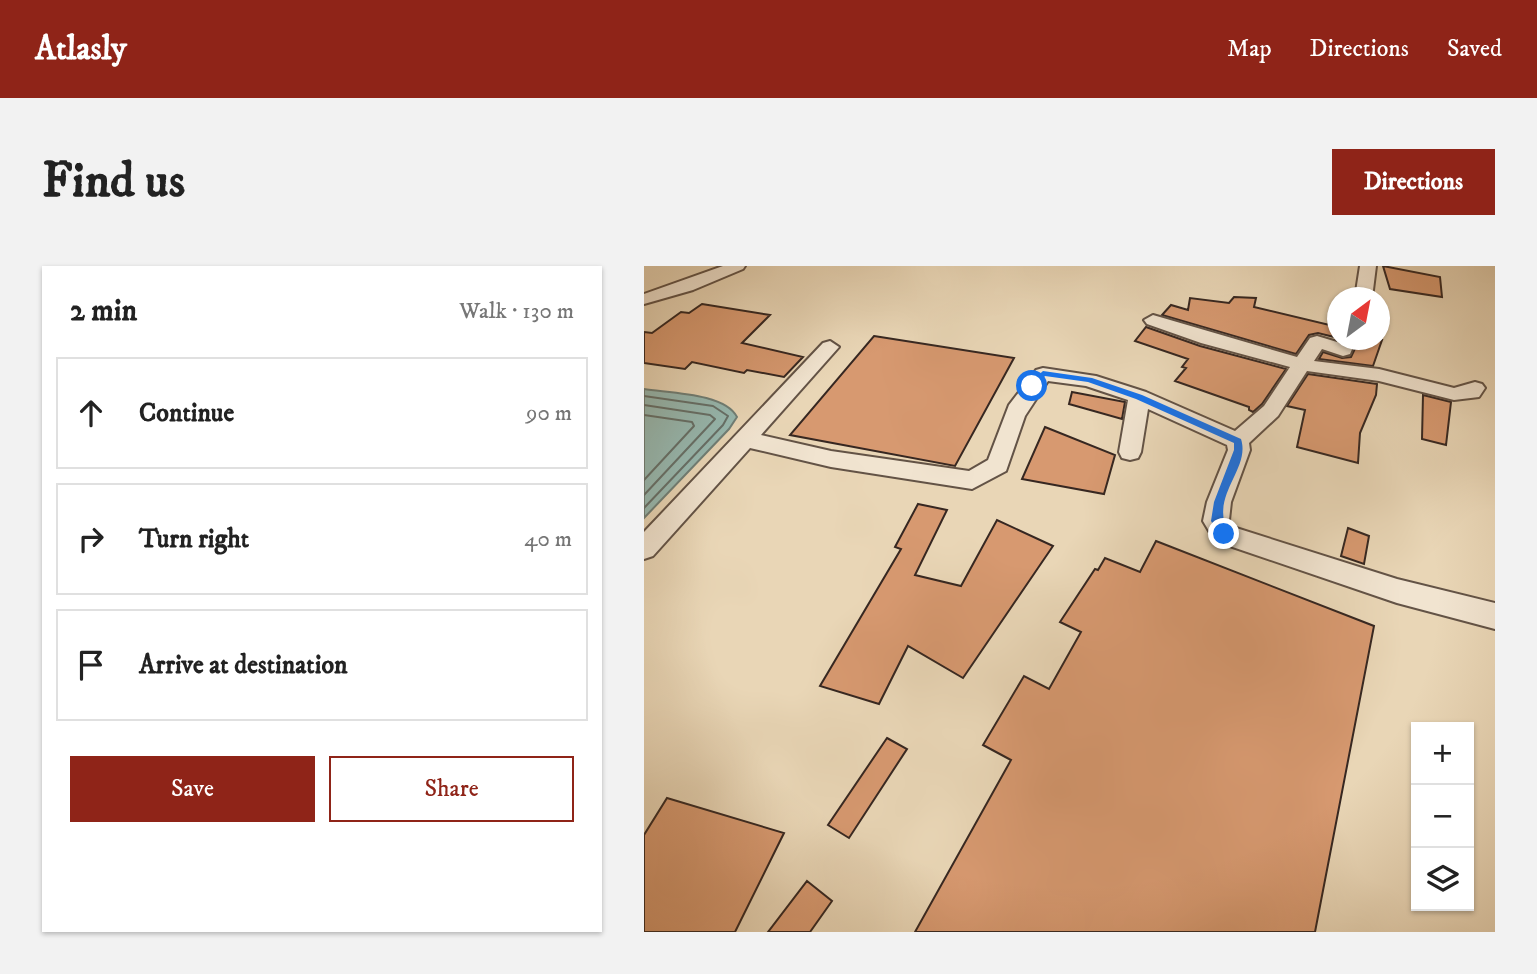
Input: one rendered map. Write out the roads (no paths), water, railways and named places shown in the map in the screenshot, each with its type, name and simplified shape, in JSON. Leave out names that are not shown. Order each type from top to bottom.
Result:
[{"type":"street","points":[[644,299],[687,286],[737,266]]},
{"type":"street","points":[[1365,287],[1368,266]]},
{"type":"street","points":[[1153,320],[1208,339],[1303,365],[1379,375],[1454,394],[1472,392],[1475,388]]},
{"type":"street","points":[[1238,441],[1270,411],[1317,342],[1327,345]]},
{"type":"street","points":[[644,549],[831,346]]},
{"type":"street","points":[[745,439],[831,459],[972,480],[998,465],[1007,428],[1032,386],[1043,374],[1089,380],[1139,397],[1238,441]]},
{"type":"street","points":[[1130,452],[1139,397]]},
{"type":"street","points":[[1238,441],[1239,450],[1219,502],[1216,521],[1224,534],[1397,591],[1495,616]]},
{"type":"water","points":[[644,389],[709,399],[731,409],[737,417],[729,429],[644,518]]}]
